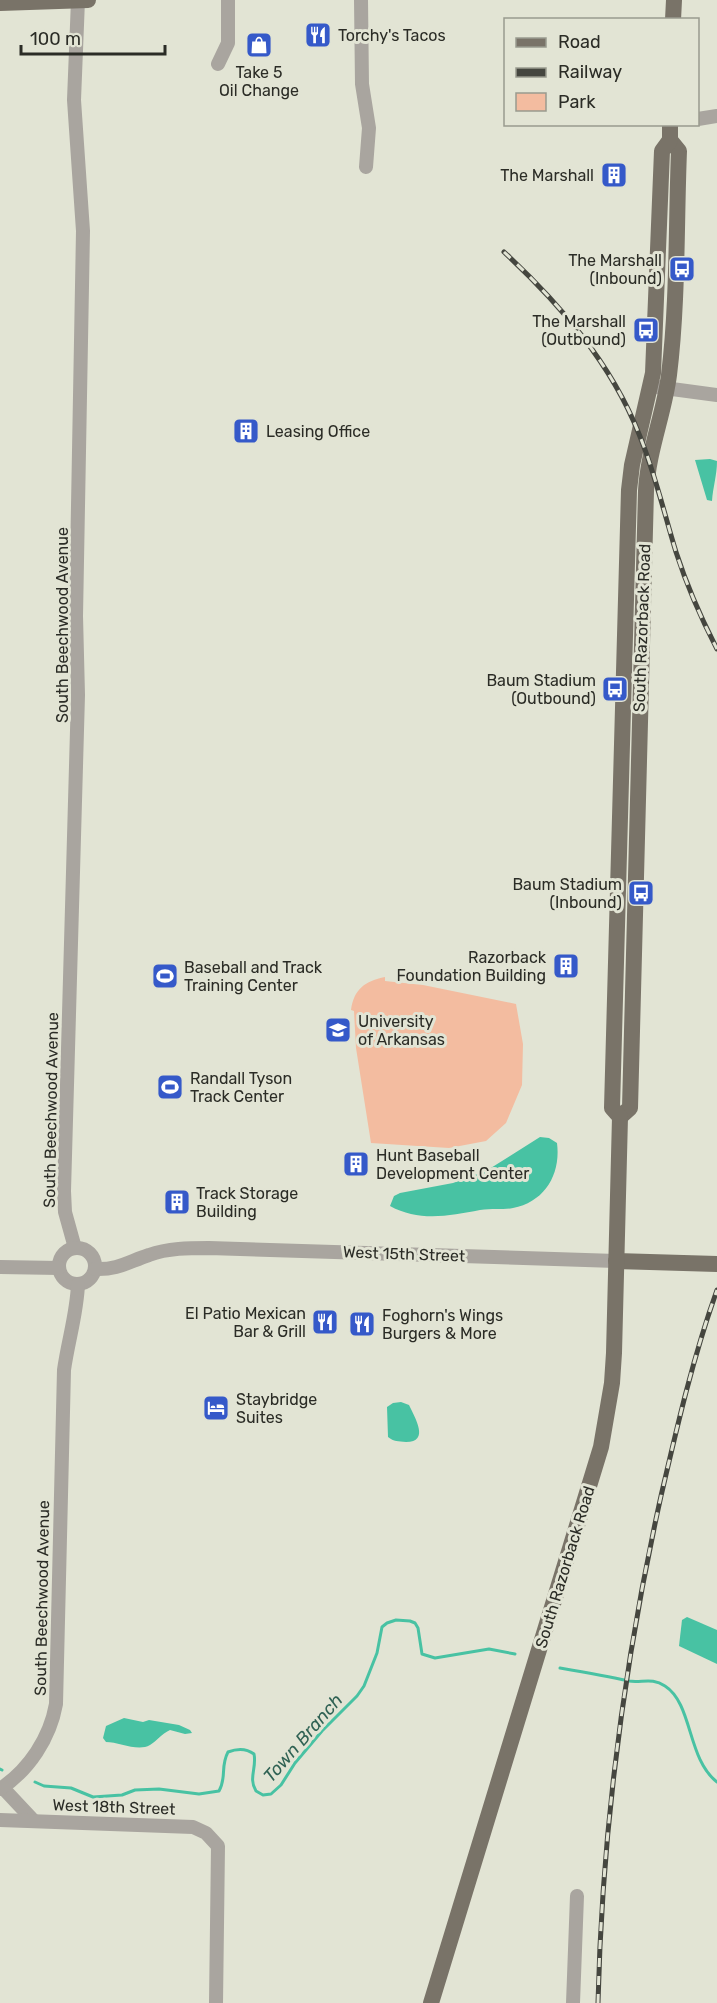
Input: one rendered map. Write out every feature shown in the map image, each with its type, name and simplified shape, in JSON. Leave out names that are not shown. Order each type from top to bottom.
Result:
[{"type":"main road","points":[[0,3],[88,0]]},
{"type":"main road","points":[[673,18],[674,0]]},
{"type":"main road","name":"South Razorback Road","points":[[431,2003],[601,1447],[612,1383],[620,1117],[630,1108],[646,491],[658,388],[672,328],[679,151],[670,132]]},
{"type":"main road","name":"West 15th Street","points":[[616,1261],[717,1264]]},
{"type":"street","name":"South Beechwood Avenue","points":[[75,1248],[65,1212],[64,1191],[78,694],[76,640],[83,231],[74,100],[78,0]]},
{"type":"street","points":[[218,64],[228,43],[228,0]]},
{"type":"street","points":[[361,0],[362,84],[369,128],[366,167]]},
{"type":"street","points":[[699,119],[717,116]]},
{"type":"street","points":[[658,388],[717,395]]},
{"type":"street","points":[[75,1248],[89,1253],[95,1261],[95,1269],[89,1280],[78,1284],[65,1280],[59,1268],[62,1256],[75,1248]]},
{"type":"street","name":"West 15th Street","points":[[95,1269],[111,1270],[149,1255],[176,1248],[445,1254],[616,1261]]},
{"type":"street","points":[[0,1267],[59,1268]]},
{"type":"street","name":"South Beechwood Avenue","points":[[1,1788],[14,1779],[39,1749],[52,1725],[56,1704],[64,1370],[73,1327],[78,1284]]},
{"type":"street","name":"West 18th Street","points":[[1,1788],[33,1820]]},
{"type":"street","name":"West 18th Street","points":[[0,1820],[193,1827],[206,1833],[218,1846],[216,2003]]},
{"type":"street","points":[[573,2003],[577,1896]]},
{"type":"green space","points":[[385,977],[385,981],[423,985],[516,1004],[523,1044],[522,1085],[506,1123],[486,1141],[449,1148],[371,1143],[356,1048],[354,1011],[351,1010],[355,997],[362,987]]},
{"type":"shaded area","points":[[695,460],[717,461],[712,501],[707,500]]},
{"type":"shaded area","points":[[540,1137],[549,1138],[557,1143],[556,1165],[553,1176],[542,1193],[524,1205],[509,1209],[484,1209],[434,1216],[412,1214],[390,1206],[394,1196],[400,1193],[453,1183],[486,1171]]},
{"type":"shaded area","points":[[401,1402],[409,1405],[419,1428],[419,1434],[413,1441],[396,1441],[388,1437],[387,1407]]},
{"type":"shaded area","points":[[687,1617],[717,1630],[717,1664],[679,1646],[682,1620]]},
{"type":"shaded area","points":[[124,1718],[179,1725],[192,1733],[185,1734],[170,1730],[145,1747],[106,1742],[103,1738],[106,1726]]},
{"type":"waterway","name":"Town Branch","points":[[35,1782],[44,1786],[71,1788],[93,1797],[122,1795],[135,1790],[159,1789],[199,1794],[219,1791],[228,1752],[242,1749],[254,1754],[253,1782],[256,1791],[263,1795],[271,1794],[281,1785],[295,1763],[322,1731],[364,1686],[377,1653],[382,1627],[387,1623],[396,1620],[415,1623],[418,1628],[422,1654],[435,1658],[489,1649],[515,1654]]},
{"type":"waterway","name":"Town Branch","points":[[560,1668],[629,1681],[656,1682],[665,1686],[681,1705],[700,1760],[717,1782]]},
{"type":"railway","points":[[504,252],[564,314],[599,359],[614,383],[639,434],[685,577],[717,649]]},
{"type":"railway","points":[[598,2003],[600,1939],[610,1811],[636,1622],[679,1418],[717,1290]]},
{"type":"place","name":"Torchy's Tacos","points":[[318,35]]},
{"type":"place","name":"Take 5 Oil Change","points":[[259,45]]},
{"type":"place","name":"The Marshall","points":[[614,175]]},
{"type":"place","name":"The Marshall (Inbound)","points":[[682,269]]},
{"type":"place","name":"The Marshall (Outbound)","points":[[646,330]]},
{"type":"place","name":"Leasing Office","points":[[246,431]]},
{"type":"place","name":"Baum Stadium (Outbound)","points":[[615,689]]},
{"type":"place","name":"Baum Stadium (Inbound)","points":[[641,893]]},
{"type":"place","name":"Razorback Foundation Building","points":[[566,966]]},
{"type":"place","name":"Baseball and Track Training Center","points":[[165,976]]},
{"type":"place","name":"University of Arkansas","points":[[338,1030]]},
{"type":"place","name":"Randall Tyson Track Center","points":[[170,1087]]},
{"type":"place","name":"Hunt Baseball Development Center","points":[[356,1164]]},
{"type":"place","name":"Track Storage Building","points":[[177,1202]]},
{"type":"place","name":"El Patio Mexican Bar & Grill","points":[[325,1322]]},
{"type":"place","name":"Foghorn's Wings Burgers & More","points":[[362,1324]]},
{"type":"place","name":"Staybridge Suites","points":[[216,1408]]}]
